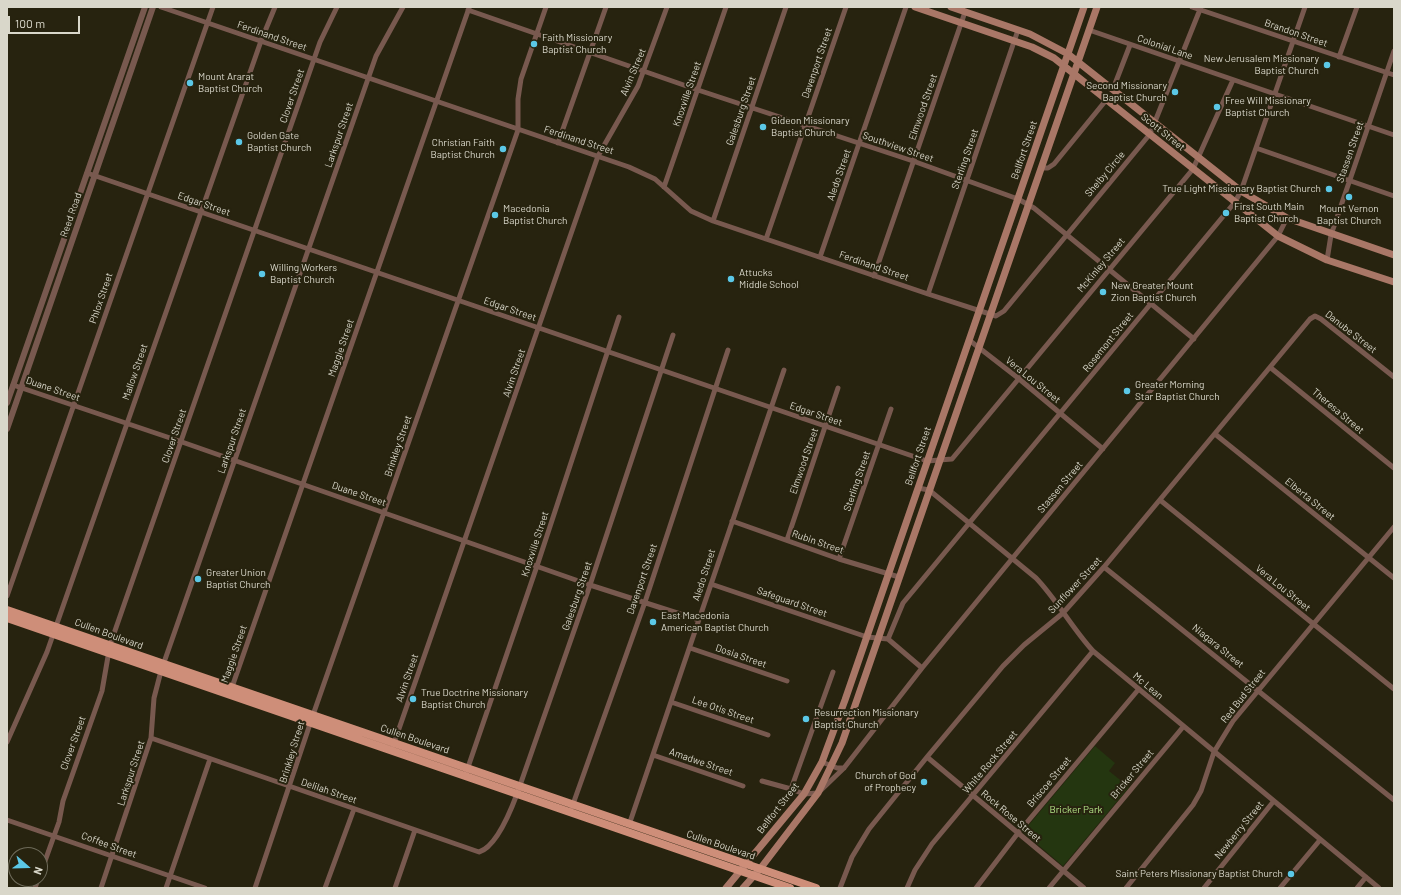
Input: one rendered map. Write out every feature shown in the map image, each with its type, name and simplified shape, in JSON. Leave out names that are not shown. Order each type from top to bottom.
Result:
[{"type":"main road","name":"Scott Street","points":[[915,7],[1044,52],[1064,65],[1278,236],[1327,260],[1394,282]]},
{"type":"main road","name":"Scott Street","points":[[951,7],[1041,39],[1068,54],[1241,191],[1287,218],[1331,235],[1394,255]]},
{"type":"main road","name":"Bellfort Street","points":[[726,888],[804,794],[822,762],[867,637],[1084,7]]},
{"type":"main road","points":[[743,888],[760,869],[818,793],[842,743],[1097,7]]},
{"type":"main road","points":[[1036,145],[1047,149]]},
{"type":"main road","points":[[998,256],[1009,260]]},
{"type":"main road","points":[[947,404],[958,407]]},
{"type":"main road","name":"Cullen Boulevard","points":[[7,610],[56,626],[109,649],[393,746],[571,809],[747,864],[816,888]]},
{"type":"main road","name":"Cullen Boulevard","points":[[7,618],[53,634],[109,649]]},
{"type":"main road","points":[[845,700],[855,704]]},
{"type":"main road","name":"Cullen Boulevard","points":[[628,828],[754,876],[790,888]]},
{"type":"street","name":"Reed Road","points":[[7,403],[145,7]]},
{"type":"street","name":"Reed Road","points":[[7,429],[153,7]]},
{"type":"street","name":"Ferdinand Street","points":[[161,7],[639,171],[664,187],[691,211],[713,221],[979,311]]},
{"type":"street","name":"Phlox Street","points":[[7,596],[213,7]]},
{"type":"street","name":"Mallow Street","points":[[7,742],[34,684],[56,626],[261,41],[275,7]]},
{"type":"street","name":"Clover Street","points":[[48,854],[55,835],[63,801],[102,691],[109,649],[314,60],[337,7]]},
{"type":"street","name":"Larkspur Street","points":[[101,888],[151,738],[154,698],[163,668],[234,460],[376,56],[403,7]]},
{"type":"street","name":"Brinkley Street","points":[[255,888],[312,719],[518,130],[518,99],[521,79],[546,7]]},
{"type":"street","points":[[558,143],[606,7]]},
{"type":"street","name":"Alvin Street","points":[[393,746],[598,156],[634,96],[645,71],[666,7]]},
{"type":"street","name":"Knoxville Street","points":[[664,187],[726,7]]},
{"type":"street","name":"Galesburg Street","points":[[713,221],[786,7]]},
{"type":"street","name":"Davenport Street","points":[[766,239],[846,7]]},
{"type":"street","name":"Aledo Street","points":[[820,257],[906,7]]},
{"type":"street","name":"Brandon Street","points":[[1192,7],[1201,8],[1293,42],[1394,75]]},
{"type":"street","name":"Rosemont Street","points":[[888,639],[903,603],[1061,414],[1234,202],[1241,191],[1305,7]]},
{"type":"street","points":[[1339,57],[1357,7]]},
{"type":"street","name":"Shelby Circle","points":[[990,315],[998,315],[1004,310],[1150,134],[1156,124],[1179,61],[1201,8]]},
{"type":"street","name":"Southview Street","points":[[468,9],[698,90],[913,161],[1018,199],[1028,204],[1067,234],[1194,339]]},
{"type":"street","name":"Maggie Street","points":[[231,690],[304,484],[468,9]]},
{"type":"street","name":"Elmwood Street","points":[[874,276],[965,12]]},
{"type":"street","name":"Sterling Street","points":[[928,294],[1018,30]]},
{"type":"street","name":"Colonial Lane","points":[[1089,30],[1394,135]]},
{"type":"street","points":[[1113,90],[1130,45]]},
{"type":"street","name":"Stassen Street","points":[[1327,260],[1331,235],[1394,51]]},
{"type":"street","points":[[130,52],[137,54]]},
{"type":"street","name":"McKinley Street","points":[[940,460],[952,458],[1193,169],[1233,80]]},
{"type":"street","points":[[1041,168],[1048,168],[1054,164],[1107,99]]},
{"type":"street","points":[[108,114],[116,116]]},
{"type":"street","points":[[1256,148],[1394,196]]},
{"type":"street","name":"Edgar Street","points":[[87,173],[927,461]]},
{"type":"street","name":"Stassen Street","points":[[818,793],[844,768],[922,668],[1194,339],[1278,236],[1287,218]]},
{"type":"street","points":[[70,224],[78,227]]},
{"type":"street","points":[[52,275],[60,278]]},
{"type":"street","points":[[979,311],[990,315]]},
{"type":"street","name":"Sunflower Street","points":[[840,888],[852,857],[869,829],[927,757],[1003,666],[1024,645],[1063,613],[1104,567],[1310,319],[1315,316]]},
{"type":"street","name":"Danube Street","points":[[1315,316],[1394,377]]},
{"type":"street","name":"Knoxville Street","points":[[466,772],[537,566],[619,317]]},
{"type":"street","points":[[34,325],[42,328]]},
{"type":"street","name":"Galesburg Street","points":[[479,852],[483,851],[499,832],[510,812],[519,790],[590,585],[673,334]]},
{"type":"street","name":"Vera Lou Street","points":[[969,340],[1018,378],[1103,449]]},
{"type":"street","name":"Davenport Street","points":[[571,809],[644,602],[728,350]]},
{"type":"street","name":"Theresa Street","points":[[1270,368],[1394,468]]},
{"type":"street","name":"Aledo Street","points":[[628,828],[784,370]]},
{"type":"street","name":"Duane Street","points":[[13,385],[385,512],[590,585],[699,620]]},
{"type":"street","name":"Elmwood Street","points":[[786,540],[838,388]]},
{"type":"street","name":"Sterling Street","points":[[840,559],[891,409]]},
{"type":"street","name":"Elberta Street","points":[[1215,434],[1394,578]]},
{"type":"street","points":[[927,461],[940,460]]},
{"type":"street","name":"Mc Lean","points":[[918,488],[929,490],[1013,558],[1050,593],[1077,633],[1093,651],[1273,802],[1379,888]]},
{"type":"street","name":"Vera Lou Street","points":[[1160,500],[1394,689]]},
{"type":"street","name":"Rubin Street","points":[[732,521],[840,559],[899,577]]},
{"type":"street","name":"Red Bud Street","points":[[1126,888],[1193,805],[1200,791],[1214,752],[1232,722],[1394,527]]},
{"type":"street","name":"Niagara Street","points":[[1104,567],[1258,689],[1394,800]]},
{"type":"street","name":"Safeguard Street","points":[[711,584],[867,637],[888,639]]},
{"type":"street","points":[[888,639],[922,668]]},
{"type":"street","name":"Dosia Street","points":[[690,648],[787,681]]},
{"type":"street","name":"White Rock Street","points":[[907,888],[915,870],[932,844],[1093,651]]},
{"type":"street","points":[[791,788],[833,672]]},
{"type":"street","name":"Briscoe Street","points":[[976,888],[1018,833],[1138,690]]},
{"type":"street","name":"Lee Otis Street","points":[[671,702],[768,735]]},
{"type":"street","name":"Bricker Street","points":[[1049,888],[1183,727]]},
{"type":"street","name":"Delilah Street","points":[[151,738],[479,852]]},
{"type":"street","name":"Amadwe Street","points":[[653,755],[743,786]]},
{"type":"street","name":"Rock Rose Street","points":[[927,757],[1084,888]]},
{"type":"street","points":[[166,888],[210,759]]},
{"type":"street","points":[[822,762],[837,768],[844,768]]},
{"type":"street","points":[[762,781],[791,788],[804,794],[818,793]]},
{"type":"street","name":"Newberry Street","points":[[1204,888],[1273,802]]},
{"type":"street","points":[[325,888],[354,809]]},
{"type":"street","name":"Coffee Street","points":[[7,820],[55,835],[205,888]]},
{"type":"street","points":[[394,888],[415,830]]},
{"type":"street","points":[[1280,888],[1320,840]]},
{"type":"street","points":[[1357,888],[1366,878]]},
{"type":"green space","name":"Bricker Park","points":[[1095,746],[1115,763],[1109,771],[1129,787],[1063,866],[1023,832]]},
{"type":"place","name":"Faith Missionary Baptist Church","points":[[534,44]]},
{"type":"place","name":"New Jerusalem Missionary Baptist Church","points":[[1327,65]]},
{"type":"place","name":"Mount Ararat Baptist Church","points":[[190,83]]},
{"type":"place","name":"Second Missionary Baptist Church","points":[[1175,92]]},
{"type":"place","name":"Free Will Missionary Baptist Church","points":[[1217,107]]},
{"type":"place","name":"Gideon Missionary Baptist Church","points":[[763,127]]},
{"type":"place","name":"Golden Gate Baptist Church","points":[[239,142]]},
{"type":"place","name":"Christian Faith Baptist Church","points":[[503,149]]},
{"type":"place","name":"True Light Missionary Baptist Church","points":[[1329,189]]},
{"type":"place","name":"Mount Vernon Baptist Church","points":[[1349,197]]},
{"type":"place","name":"First South Main Baptist Church","points":[[1226,213]]},
{"type":"place","name":"Macedonia Baptist Church","points":[[495,215]]},
{"type":"place","name":"Willing Workers Baptist Church","points":[[262,274]]},
{"type":"place","name":"Attucks Middle School","points":[[731,279]]},
{"type":"place","name":"New Greater Mount Zion Baptist Church","points":[[1103,292]]},
{"type":"place","name":"Greater Morning Star Baptist Church","points":[[1127,391]]},
{"type":"place","name":"Greater Union Baptist Church","points":[[198,579]]},
{"type":"place","name":"East Macedonia American Baptist Church","points":[[653,622]]},
{"type":"place","name":"True Doctrine Missionary Baptist Church","points":[[413,699]]},
{"type":"place","name":"Resurrection Missionary Baptist Church","points":[[806,719]]},
{"type":"place","name":"Church of God of Prophecy","points":[[924,782]]},
{"type":"place","name":"Saint Peters Missionary Baptist Church","points":[[1291,874]]}]
